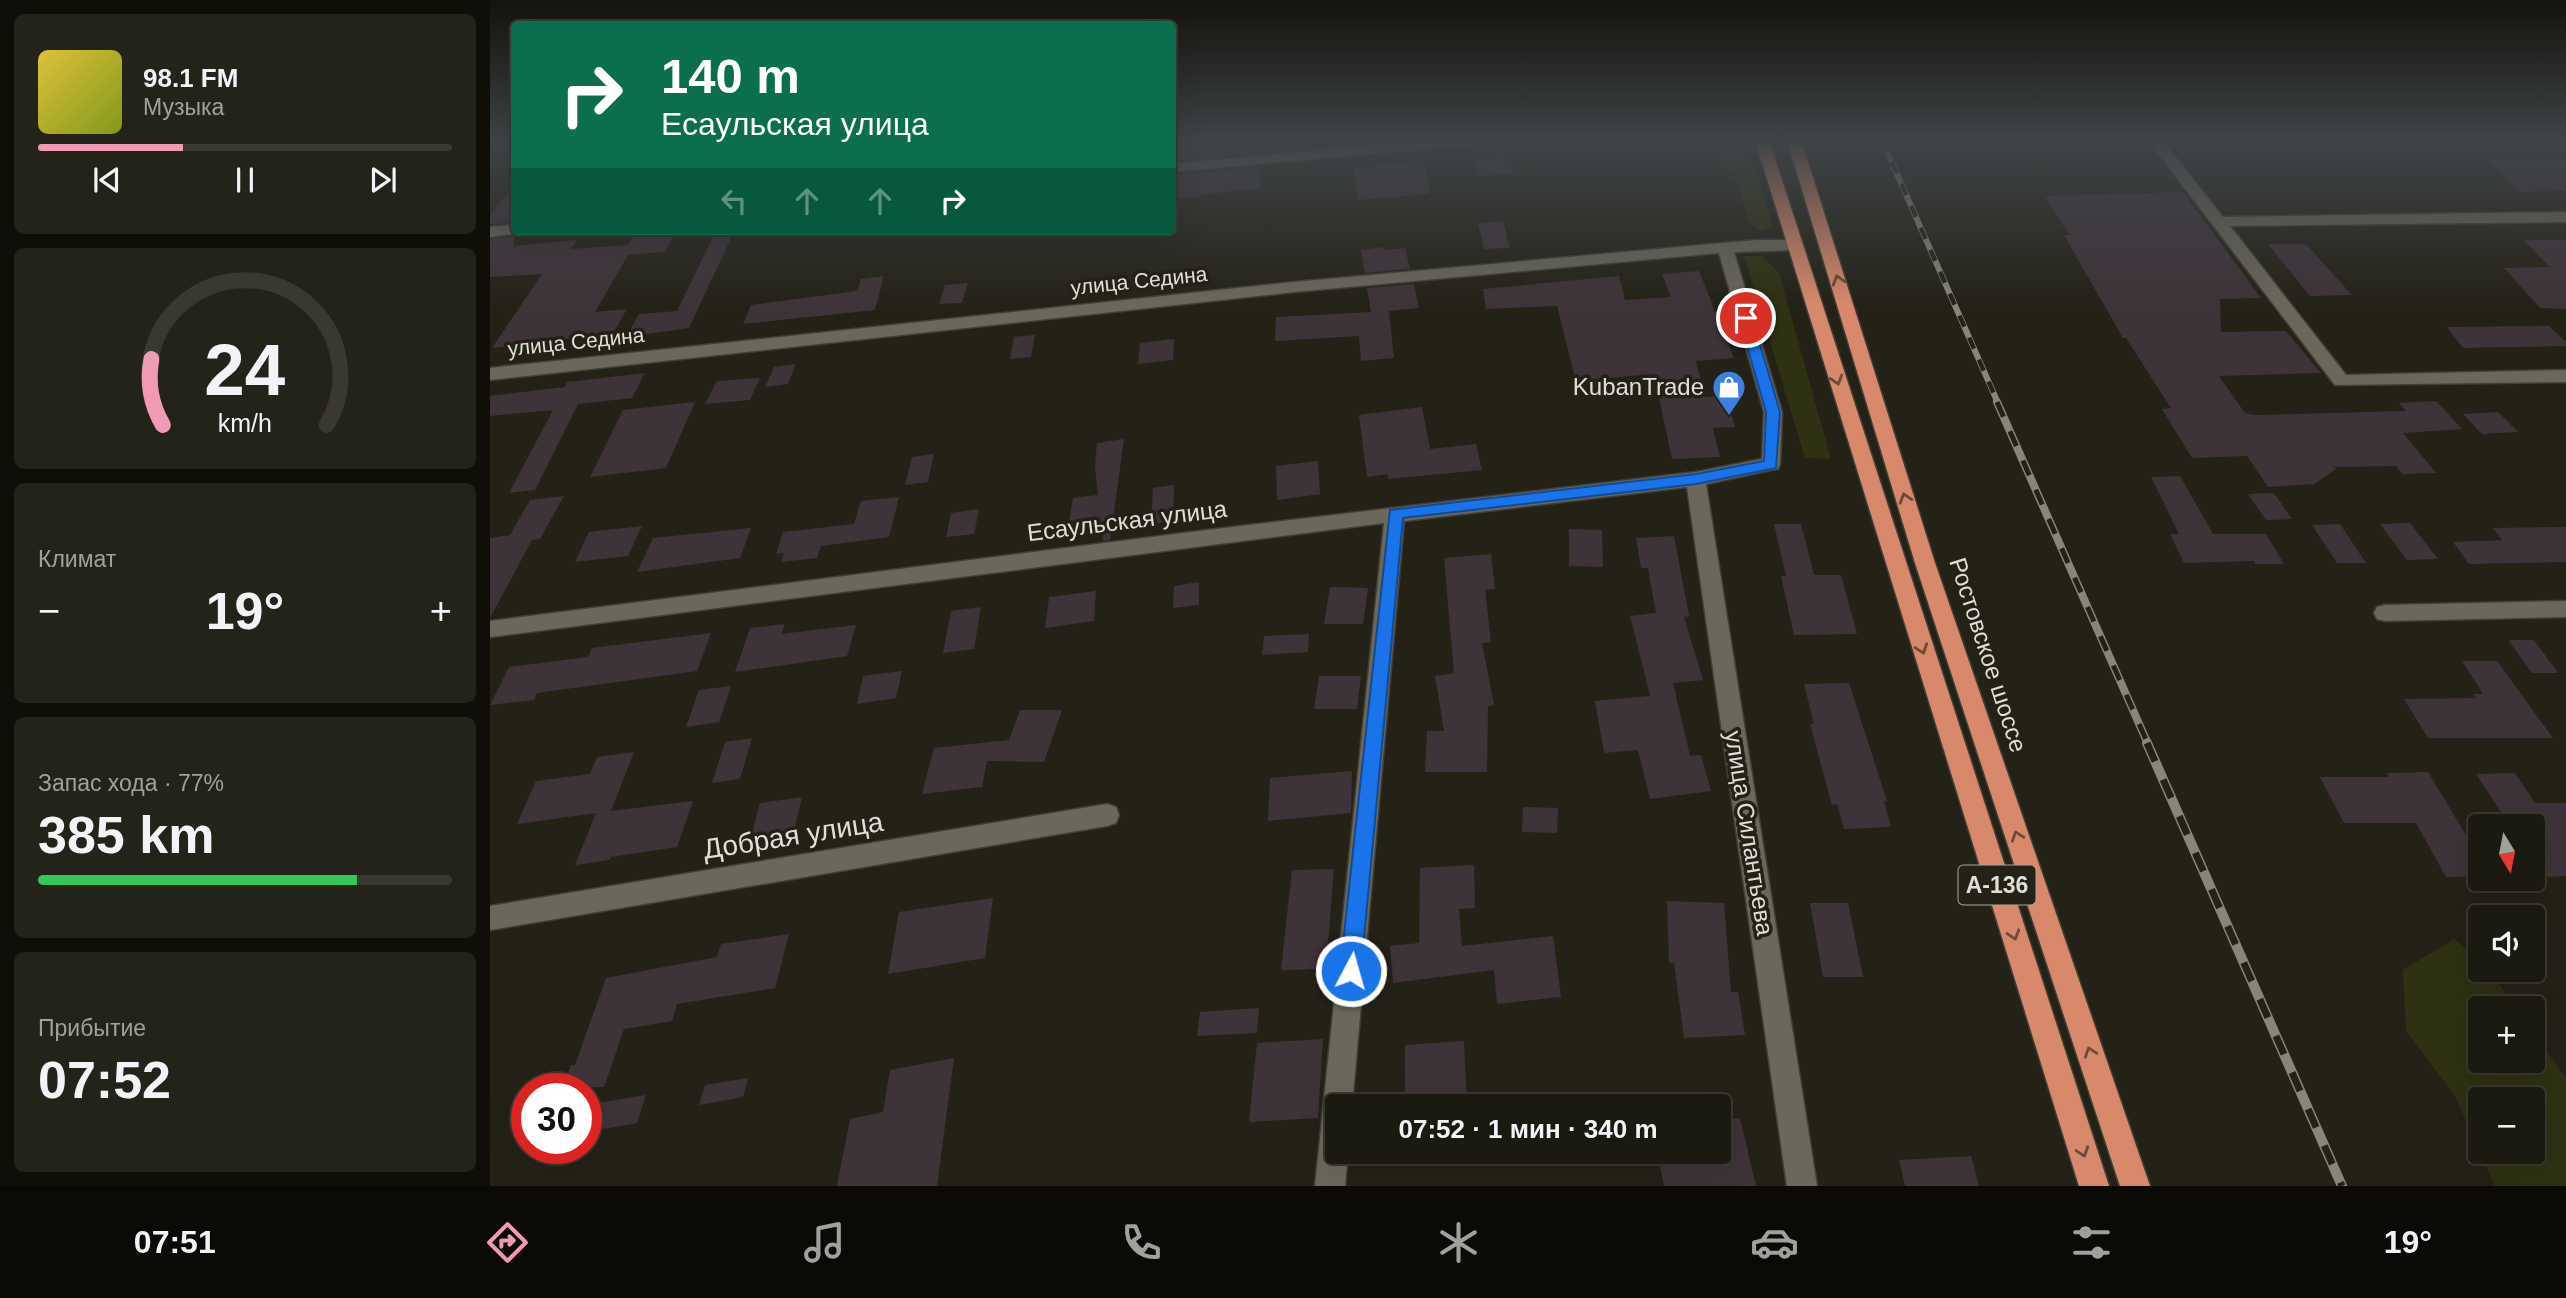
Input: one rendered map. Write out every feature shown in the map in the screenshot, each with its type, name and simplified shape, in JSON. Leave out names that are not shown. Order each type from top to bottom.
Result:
[{"type":"highway","name":"А-136","points":[[1779,195],[2094,1186]]},
{"type":"highway","name":"Ростовское шоссе","points":[[1811,195],[1930,575],[2136,1186]]},
{"type":"street","points":[[2198,195],[2274,298],[2341,381],[2566,376]]},
{"type":"street","points":[[2219,222],[2566,217]]},
{"type":"street","points":[[490,232],[511,230]]},
{"type":"street","name":"улица Седина","points":[[490,374],[1294,287],[1725,248],[1794,245]]},
{"type":"street","name":"Есаульская улица","points":[[490,629],[1395,514],[1696,479],[1771,464],[1773,412],[1725,248]]},
{"type":"street","name":"улица Силантьева","points":[[1696,479],[1802,1186]]},
{"type":"street","points":[[1338,1094],[1395,514]]},
{"type":"street","points":[[2385,614],[2566,609]]},
{"type":"street","name":"Добрая улица","points":[[490,918],[1107,815]]},
{"type":"street","points":[[1330,1186],[1332,1164]]},
{"type":"green space","points":[[1741,195],[1763,195],[1773,226],[1761,231],[1749,223]]},
{"type":"green space","points":[[1744,256],[1762,256],[1779,273],[1831,459],[1805,458]]},
{"type":"green space","points":[[2454,939],[2468,950],[2468,982],[2498,982],[2507,996],[2468,996],[2468,1073],[2545,1073],[2545,1049],[2566,1078],[2566,1186],[2495,1186],[2485,1164],[2545,1164],[2545,1087],[2468,1087],[2468,1125],[2454,1094],[2406,1031],[2403,970]]},
{"type":"building","points":[[505,195],[511,195],[511,223],[490,224],[490,216]]},
{"type":"building","points":[[1176,195],[1202,196],[1176,199]]},
{"type":"building","points":[[1357,195],[1414,195],[1357,200]]},
{"type":"building","points":[[2185,195],[2261,298],[2220,299],[2221,332],[2286,331],[2321,373],[2219,376],[2245,413],[2255,415],[2406,411],[2399,403],[2436,401],[2462,429],[2403,433],[2436,473],[2402,474],[2396,466],[2334,467],[2336,469],[2314,484],[2268,487],[2247,456],[2192,458],[2162,409],[2171,408],[2126,338],[2123,338],[2064,235],[2070,235],[2044,196]]},
{"type":"building","points":[[1503,221],[1510,248],[1484,249],[1478,223]]},
{"type":"building","points":[[635,235],[675,235],[664,252],[628,255],[595,312],[627,309],[613,333],[492,348],[542,274],[490,277],[490,239],[514,236],[514,246],[577,240],[571,249],[628,245]]},
{"type":"building","points":[[714,235],[731,238],[689,328],[626,337],[639,314],[677,311]]},
{"type":"building","points":[[2523,240],[2566,240],[2566,309],[2540,308],[2504,268],[2550,267]]},
{"type":"building","points":[[2268,244],[2306,244],[2352,295],[2310,296]]},
{"type":"building","points":[[1384,247],[1385,250],[1405,248],[1410,269],[1365,273],[1361,250]]},
{"type":"building","points":[[1699,271],[1734,358],[1696,361],[1705,397],[1726,396],[1735,427],[1713,428],[1720,457],[1672,459],[1654,374],[1576,381],[1557,306],[1486,309],[1483,289],[1619,276],[1625,300],[1671,297],[1662,274]]},
{"type":"building","points":[[884,276],[875,310],[743,324],[751,305],[857,291],[861,279]]},
{"type":"building","points":[[968,283],[962,303],[939,304],[945,285]]},
{"type":"building","points":[[1414,284],[1419,308],[1389,311],[1394,358],[1361,361],[1359,336],[1275,341],[1276,317],[1371,312],[1367,288]]},
{"type":"building","points":[[2549,326],[2566,342],[2566,346],[2463,348],[2447,327]]},
{"type":"building","points":[[1035,335],[1031,357],[1010,359],[1014,337]]},
{"type":"building","points":[[1174,339],[1173,360],[1138,364],[1140,343]]},
{"type":"building","points":[[796,364],[788,384],[765,387],[774,367]]},
{"type":"building","points":[[645,373],[632,398],[578,404],[535,490],[509,493],[553,410],[490,416],[490,396],[565,387],[567,382]]},
{"type":"building","points":[[760,378],[750,400],[705,404],[717,381]]},
{"type":"building","points":[[695,402],[666,468],[590,477],[623,410]]},
{"type":"building","points":[[1422,407],[1430,449],[1476,444],[1482,470],[1388,479],[1388,474],[1367,477],[1359,415]]},
{"type":"building","points":[[2498,412],[2518,432],[2482,434],[2463,414]]},
{"type":"building","points":[[1124,439],[1110,540],[1103,541],[1100,518],[1069,521],[1073,498],[1098,495],[1095,467],[1097,443]]},
{"type":"building","points":[[934,454],[928,482],[905,485],[912,457]]},
{"type":"building","points":[[1318,461],[1320,494],[1277,500],[1276,466]]},
{"type":"building","points":[[2180,476],[2213,534],[2266,534],[2284,564],[2255,564],[2254,561],[2184,563],[2170,534],[2179,534],[2151,477]]},
{"type":"building","points":[[1174,485],[1173,521],[1151,524],[1153,488]]},
{"type":"building","points":[[2274,493],[2292,519],[2266,520],[2248,494]]},
{"type":"building","points":[[564,496],[540,539],[532,540],[490,618],[490,538],[510,535],[530,500]]},
{"type":"building","points":[[899,497],[889,537],[821,546],[817,558],[781,562],[784,553],[776,554],[783,532],[854,524],[861,501]]},
{"type":"building","points":[[979,509],[974,534],[946,537],[951,513]]},
{"type":"building","points":[[2410,523],[2438,559],[2407,560],[2380,524]]},
{"type":"building","points":[[1774,524],[1801,524],[1814,575],[1841,575],[1857,634],[1794,635],[1781,576],[1786,576]]},
{"type":"building","points":[[2340,524],[2366,563],[2337,563],[2312,525]]},
{"type":"building","points":[[642,526],[628,556],[575,562],[589,532]]},
{"type":"building","points":[[2566,527],[2566,562],[2469,564],[2453,542],[2502,540],[2493,528]]},
{"type":"building","points":[[751,528],[740,558],[637,572],[653,538]]},
{"type":"building","points":[[1569,529],[1602,530],[1603,567],[1569,566]]},
{"type":"building","points":[[1674,536],[1689,616],[1684,617],[1703,680],[1673,683],[1690,756],[1701,755],[1711,791],[1650,799],[1638,750],[1604,753],[1595,701],[1650,696],[1630,616],[1656,613],[1648,568],[1641,568],[1636,538]]},
{"type":"building","points":[[1491,554],[1495,589],[1485,590],[1491,642],[1482,643],[1494,705],[1488,706],[1487,772],[1425,772],[1427,731],[1444,731],[1435,676],[1454,673],[1444,558]]},
{"type":"building","points":[[1199,582],[1199,605],[1173,608],[1174,586]]},
{"type":"building","points":[[1330,587],[1368,588],[1363,624],[1324,624]]},
{"type":"building","points":[[1096,591],[1094,621],[1045,628],[1049,597]]},
{"type":"building","points":[[981,607],[974,649],[943,653],[951,611]]},
{"type":"building","points":[[785,624],[781,634],[856,625],[847,656],[735,672],[750,628]]},
{"type":"building","points":[[711,633],[697,671],[537,693],[534,700],[490,705],[509,667],[588,657],[592,648]]},
{"type":"building","points":[[1309,634],[1308,652],[1262,655],[1264,636]]},
{"type":"building","points":[[2508,640],[2534,640],[2558,673],[2532,673]]},
{"type":"building","points":[[2462,661],[2497,661],[2553,738],[2428,738],[2404,699],[2476,698],[2473,694],[2483,694]]},
{"type":"building","points":[[902,671],[896,698],[857,704],[863,676]]},
{"type":"building","points":[[1319,676],[1361,676],[1357,709],[1314,709]]},
{"type":"building","points":[[1849,683],[1887,801],[1884,801],[1891,827],[1844,829],[1837,804],[1832,805],[1810,724],[1814,724],[1804,684]]},
{"type":"building","points":[[731,686],[719,722],[686,727],[699,690]]},
{"type":"building","points":[[1020,710],[1062,710],[1044,762],[987,761],[982,787],[922,794],[934,748],[1009,740]]},
{"type":"building","points":[[752,738],[740,779],[712,783],[725,742]]},
{"type":"building","points":[[634,752],[611,811],[693,801],[677,847],[575,865],[596,813],[517,824],[536,781],[590,774],[597,757]]},
{"type":"building","points":[[1352,771],[1351,813],[1268,821],[1270,778]]},
{"type":"building","points":[[2428,772],[2468,838],[2468,876],[2446,877],[2416,823],[2344,823],[2320,777],[2389,777],[2387,773]]},
{"type":"building","points":[[2515,773],[2535,803],[2566,803],[2566,876],[2545,877],[2545,814],[2502,814],[2476,774]]},
{"type":"building","points":[[802,797],[793,834],[750,840],[760,803]]},
{"type":"building","points":[[1523,807],[1558,808],[1557,833],[1522,832]]},
{"type":"building","points":[[1474,865],[1475,908],[1459,909],[1462,946],[1553,936],[1561,997],[1497,1004],[1494,970],[1393,983],[1390,946],[1419,943],[1420,868]]},
{"type":"building","points":[[1334,869],[1326,969],[1281,970],[1292,870]]},
{"type":"building","points":[[993,898],[985,958],[888,974],[899,912]]},
{"type":"building","points":[[1667,901],[1724,903],[1731,992],[1738,992],[1745,1035],[1684,1038],[1674,963],[1669,963]]},
{"type":"building","points":[[1810,903],[1848,903],[1863,977],[1823,977]]},
{"type":"building","points":[[789,934],[775,988],[677,1004],[672,1021],[624,1029],[604,1087],[602,1073],[568,1073],[571,1065],[575,1065],[606,978],[717,957],[721,944]]},
{"type":"building","points":[[1259,1008],[1257,1033],[1197,1036],[1200,1012]]},
{"type":"building","points":[[1323,1039],[1318,1118],[1249,1122],[1257,1043]]},
{"type":"building","points":[[1464,1041],[1466,1094],[1405,1094],[1405,1045]]},
{"type":"building","points":[[954,1058],[937,1186],[837,1186],[850,1119],[883,1112],[890,1070]]},
{"type":"building","points":[[748,1078],[743,1097],[699,1105],[705,1085]]},
{"type":"building","points":[[646,1095],[637,1123],[602,1129],[602,1102]]},
{"type":"building","points":[[1740,1118],[1756,1186],[1664,1186],[1659,1164],[1731,1164],[1731,1119]]},
{"type":"building","points":[[1971,1156],[1979,1186],[1905,1186],[1899,1160]]},
{"type":"railway","points":[[1906,195],[1998,403]]},
{"type":"railway","points":[[1997,402],[2148,744]]},
{"type":"railway","points":[[2147,743],[2342,1186]]},
{"type":"place","name":"KubanTrade","points":[[1729,417]]},
{"type":"route","points":[[1351,971],[1395,514],[1696,479],[1771,464],[1773,412],[1746,318]]}]
